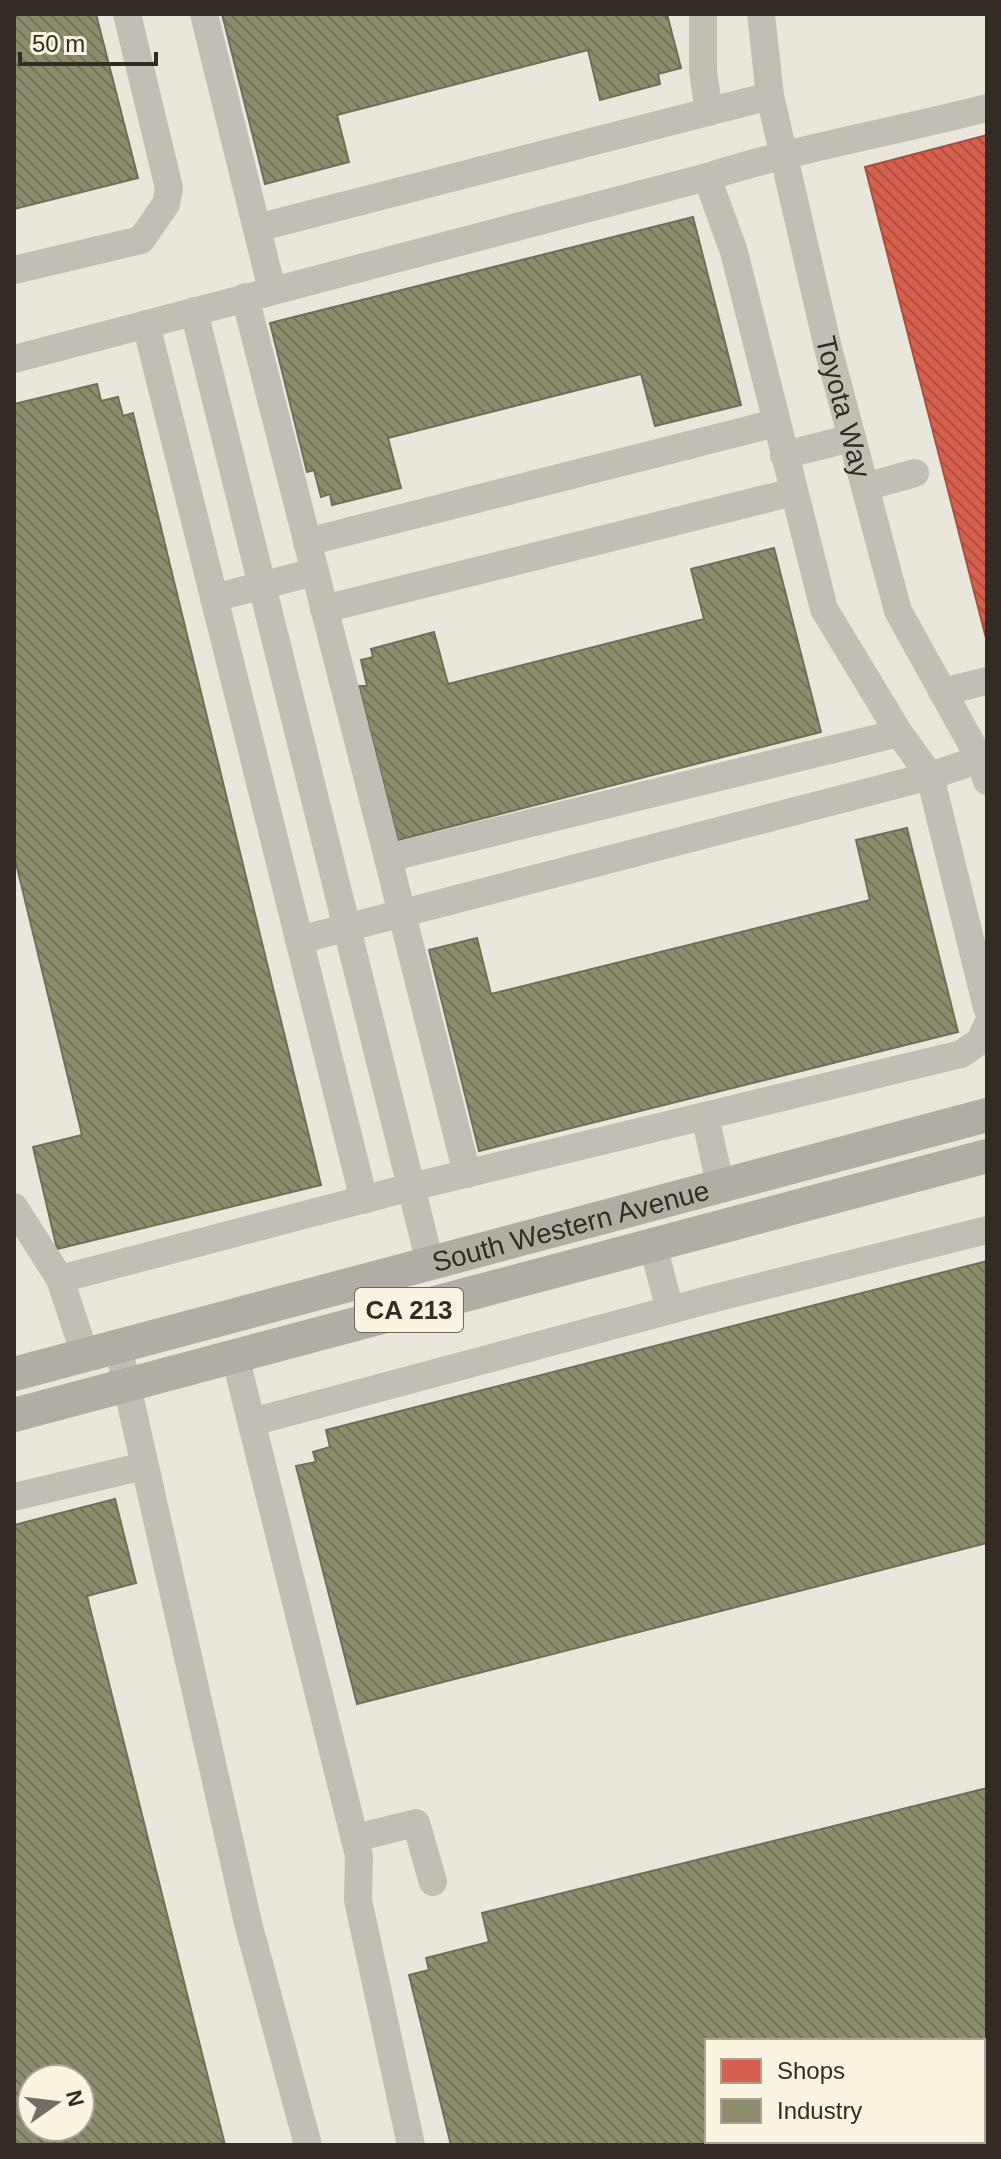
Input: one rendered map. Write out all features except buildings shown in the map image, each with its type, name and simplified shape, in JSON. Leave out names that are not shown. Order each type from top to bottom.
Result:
[{"type":"main road","name":"South Western Avenue","points":[[14,1374],[987,1115]]},
{"type":"main road","name":"South Western Avenue","points":[[14,1415],[987,1156]]},
{"type":"street","points":[[14,270],[141,240],[166,204],[169,188],[127,14]]},
{"type":"street","points":[[204,14],[257,228],[258,293],[307,542],[467,1174]]},
{"type":"street","points":[[703,14],[703,71],[709,112]]},
{"type":"street","name":"Toyota Way","points":[[761,14],[770,96],[852,438],[898,611],[983,770]]},
{"type":"street","points":[[257,228],[770,96]]},
{"type":"street","points":[[14,359],[707,177],[784,153],[873,137],[987,108]]},
{"type":"street","points":[[707,177],[734,252],[824,609],[899,733],[930,776],[987,1008]]},
{"type":"street","points":[[194,311],[430,1263]]},
{"type":"street","points":[[146,324],[364,1200]]},
{"type":"street","points":[[307,542],[776,423]]},
{"type":"street","points":[[784,455],[852,438]]},
{"type":"street","points":[[865,487],[915,473]]},
{"type":"street","points":[[324,609],[793,492]]},
{"type":"street","points":[[214,598],[314,572]]},
{"type":"street","points":[[942,692],[987,681]]},
{"type":"street","points":[[388,858],[899,733]]},
{"type":"street","points":[[299,940],[930,776],[983,770]]},
{"type":"street","points":[[60,1279],[411,1187],[961,1054],[980,1041],[987,1026]]},
{"type":"street","points":[[705,1116],[720,1184]]},
{"type":"street","points":[[14,1207],[60,1279],[85,1355]]},
{"type":"street","points":[[252,1422],[670,1310],[987,1230]]},
{"type":"street","points":[[653,1246],[670,1310]]},
{"type":"street","points":[[118,1346],[248,1923],[308,2145]]},
{"type":"street","points":[[235,1356],[355,1838],[359,1856],[358,1900],[411,2145]]},
{"type":"street","points":[[14,1497],[144,1466]]},
{"type":"street","points":[[355,1838],[416,1823],[433,1882]]}]
